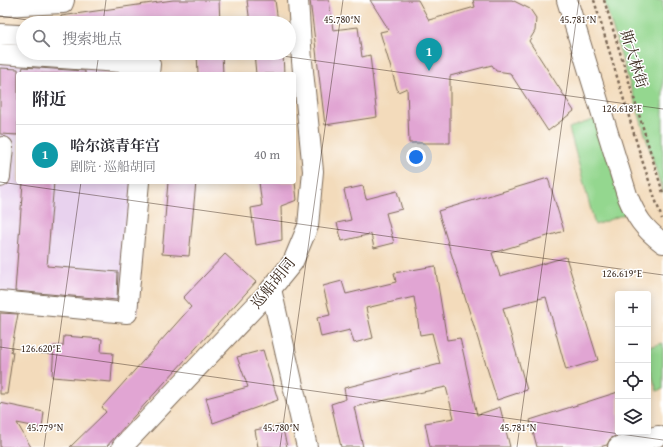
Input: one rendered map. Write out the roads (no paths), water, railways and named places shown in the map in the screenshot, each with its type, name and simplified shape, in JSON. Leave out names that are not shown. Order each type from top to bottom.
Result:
[{"type":"street","name":"巡船胡同","points":[[122,447],[271,289],[293,262],[308,226],[313,170],[302,61],[298,0]]},
{"type":"street","points":[[567,0],[627,195],[635,215],[647,230],[663,243]]},
{"type":"street","points":[[0,6],[63,1]]},
{"type":"street","points":[[0,54],[16,55]]},
{"type":"street","points":[[90,60],[150,64],[149,72]]},
{"type":"street","points":[[0,177],[3,147]]},
{"type":"street","points":[[0,301],[127,313],[139,184]]},
{"type":"street","points":[[271,289],[307,447]]},
{"type":"street","points":[[618,447],[658,436]]},
{"type":"place","name":"哈尔滨青年宫","points":[[429,71]]}]
